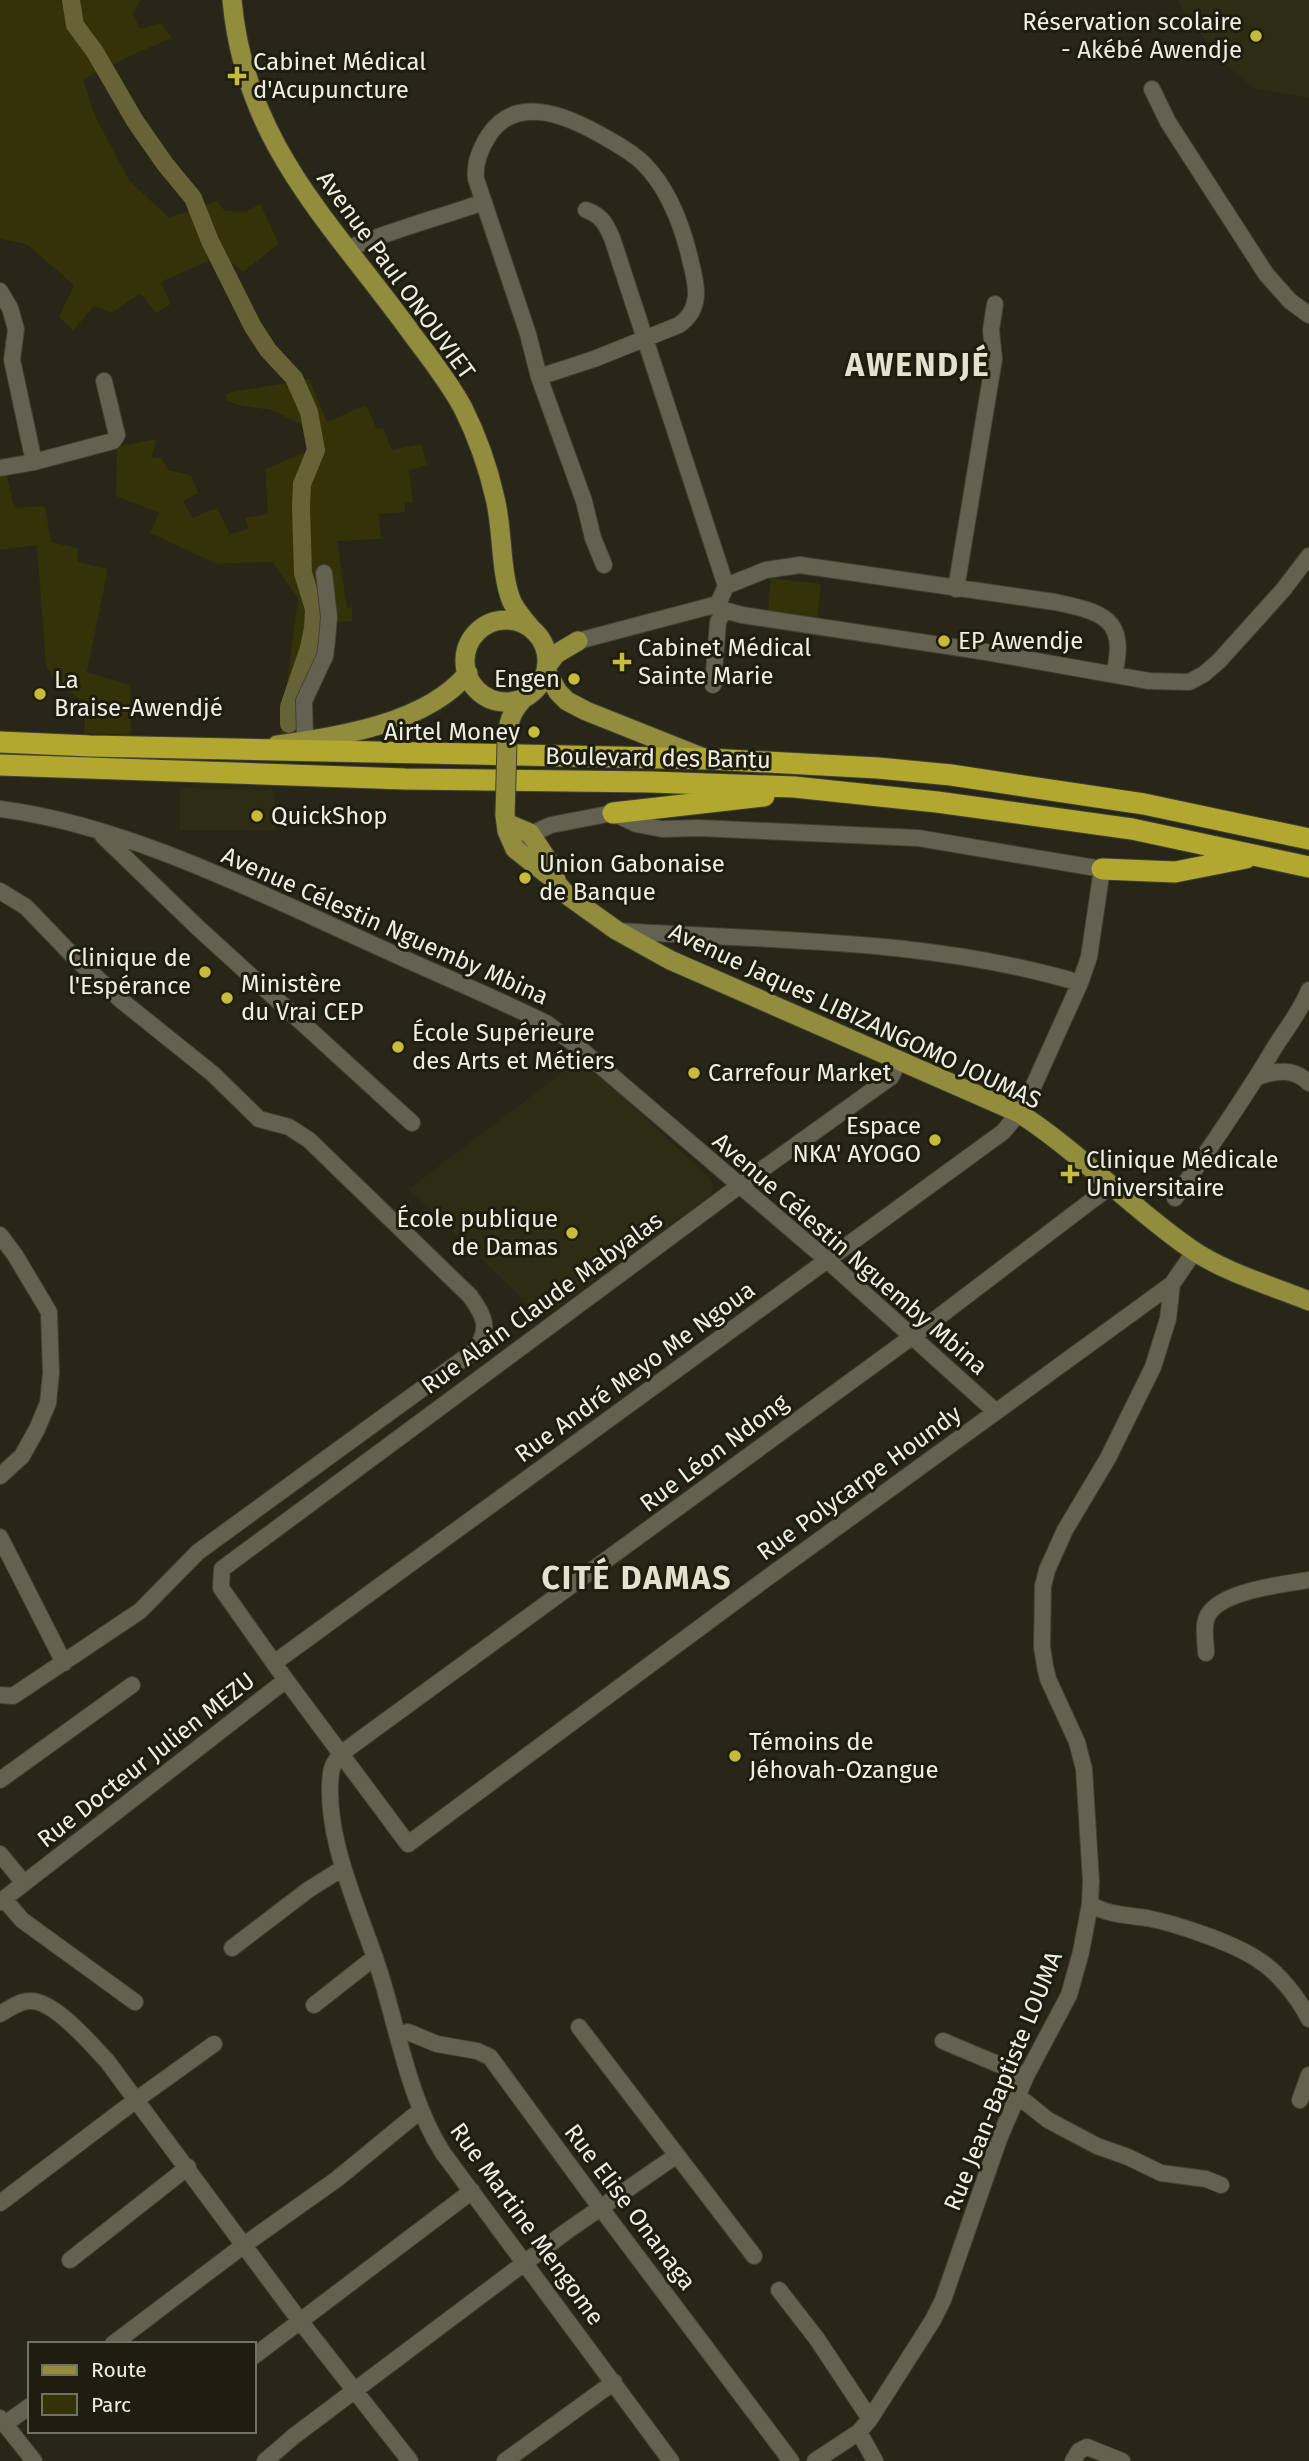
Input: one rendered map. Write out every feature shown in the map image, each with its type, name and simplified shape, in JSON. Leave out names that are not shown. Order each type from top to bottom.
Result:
[{"type":"highway","name":"Boulevard des Bantu","points":[[0,742],[709,759],[878,768],[951,775],[1181,810],[1309,839]]},
{"type":"highway","name":"Boulevard des Bantu","points":[[0,765],[405,779],[794,787],[937,802],[1132,829],[1309,867]]},
{"type":"highway","points":[[613,813],[659,819],[783,793],[794,787]]},
{"type":"highway","points":[[1102,869],[1175,872],[1254,857]]},
{"type":"main road","name":"Avenue Paul ONOUVIET","points":[[232,0],[238,45],[266,128],[300,187],[411,332],[449,384],[463,409],[485,462],[496,499],[507,584]]},
{"type":"main road","points":[[507,584],[501,604],[487,624],[478,631],[467,651],[468,673],[478,690],[502,715],[507,736]]},
{"type":"main road","points":[[507,584],[513,603],[535,632],[547,656],[546,669],[558,692],[567,701],[709,759]]},
{"type":"main road","points":[[487,624],[509,620],[520,622],[535,632],[560,642],[578,641]]},
{"type":"main road","points":[[514,847],[506,819],[507,736],[513,711],[540,684],[556,654],[578,641]]},
{"type":"main road","points":[[250,748],[305,740],[409,715],[443,697],[468,673]]},
{"type":"main road","points":[[486,696],[505,702],[525,697]]},
{"type":"main road","points":[[506,819],[535,839],[556,873],[555,885]]},
{"type":"main road","name":"Avenue Jaques LIBIZANGOMO JOUMAS","points":[[514,847],[552,878],[555,885],[616,930],[670,960],[1019,1113],[1055,1138],[1194,1252],[1309,1301]]},
{"type":"street","points":[[1152,89],[1168,122],[1266,274],[1290,302],[1309,315]]},
{"type":"street","points":[[539,377],[594,359],[679,325],[694,308],[697,295],[687,246],[667,196],[660,183],[641,162],[620,146],[569,119],[547,113],[520,112],[492,130],[477,159],[476,179],[528,334],[539,377],[604,565]]},
{"type":"street","points":[[347,249],[383,234],[460,212],[484,202]]},
{"type":"street","points":[[586,210],[596,213],[606,223],[726,586],[719,622],[713,685]]},
{"type":"street","points":[[0,291],[10,308],[16,329],[12,360],[34,462]]},
{"type":"street","points":[[956,589],[993,368],[990,330],[995,304]]},
{"type":"street","points":[[0,468],[86,449],[116,439],[111,404],[104,381]]},
{"type":"street","points":[[578,641],[721,607],[754,618],[1173,683],[1189,682],[1204,674],[1269,607],[1309,556]]},
{"type":"street","points":[[726,586],[766,570],[800,565],[1055,602],[1095,611],[1107,619],[1117,639],[1114,674]]},
{"type":"street","points":[[305,740],[304,701],[325,656],[327,640],[329,617],[324,573]]},
{"type":"street","name":"Avenue Célestin Nguemby Mbina","points":[[0,809],[32,814],[146,847],[265,895],[546,1023],[585,1053],[827,1260],[995,1412]]},
{"type":"street","points":[[514,847],[529,852],[535,839],[567,823],[613,813]]},
{"type":"street","points":[[659,819],[699,828],[918,838],[1102,869]]},
{"type":"street","points":[[97,831],[412,1123]]},
{"type":"street","points":[[137,870],[138,855],[146,847]]},
{"type":"street","name":"Rue André Meyo Me Ngoua","points":[[274,1663],[1003,1132],[1029,1096],[1080,983],[1089,957],[1102,869]]},
{"type":"street","points":[[0,891],[26,907],[75,958],[122,1001],[213,1074],[259,1119],[289,1128],[309,1140],[470,1296],[481,1310],[485,1327],[482,1340],[474,1351],[198,1552],[140,1611],[4,1699]]},
{"type":"street","points":[[616,930],[841,942],[919,949],[992,962],[1080,983]]},
{"type":"street","points":[[1175,1198],[1258,1077],[1273,1049],[1299,1013],[1309,990]]},
{"type":"street","name":"Rue Alain Claude Mabyalas","points":[[274,1663],[221,1588],[222,1569],[739,1186],[891,1077],[899,1060]]},
{"type":"street","points":[[1258,1077],[1291,1071],[1309,1083]]},
{"type":"street","name":"Rue Léon Ndong","points":[[342,1754],[910,1337],[1112,1185]]},
{"type":"street","points":[[0,1235],[49,1312],[51,1373],[48,1403],[37,1429],[22,1457],[0,1476]]},
{"type":"street","name":"Rue Polycarpe Houndy","points":[[342,1754],[408,1844],[1172,1283],[1194,1252]]},
{"type":"street","name":"Rue Jean-Baptiste LOUMA","points":[[815,2461],[859,2432],[870,2419],[933,2320],[943,2300],[983,2181],[1026,2076],[1072,1986],[1082,1952],[1090,1904],[1084,1769],[1077,1742],[1048,1679],[1045,1666],[1042,1647],[1043,1586],[1047,1570],[1065,1530],[1108,1458],[1153,1367],[1168,1319],[1172,1283]]},
{"type":"street","points":[[0,1537],[64,1662]]},
{"type":"street","points":[[1206,1653],[1206,1617],[1212,1608],[1236,1596],[1309,1580]]},
{"type":"street","points":[[274,1663],[342,1754]]},
{"type":"street","name":"Rue Docteur Julien MEZU","points":[[2,1901],[286,1680]]},
{"type":"street","points":[[0,1780],[132,1685]]},
{"type":"street","name":"Rue Martine Mengome","points":[[342,1754],[335,1762],[330,1785],[343,1868],[375,1957],[421,2110],[433,2138],[671,2461]]},
{"type":"street","points":[[0,1854],[24,1883]]},
{"type":"street","points":[[232,1948],[308,1890],[343,1868]]},
{"type":"street","points":[[2,1901],[22,1920],[135,2002]]},
{"type":"street","points":[[1090,1904],[1102,1911],[1169,1924],[1223,1943],[1257,1959],[1289,1988],[1309,2019]]},
{"type":"street","points":[[314,2005],[375,1957]]},
{"type":"street","points":[[0,2014],[26,2000],[42,2002],[75,2029],[107,2061],[300,2320],[410,2461]]},
{"type":"street","points":[[579,2027],[754,2256]]},
{"type":"street","name":"Rue Elise Onanaga","points":[[399,2034],[408,2032],[437,2044],[477,2051],[490,2057],[791,2461]]},
{"type":"street","points":[[943,2041],[1026,2076]]},
{"type":"street","points":[[0,2203],[214,2044]]},
{"type":"street","points":[[1300,2100],[1309,2076]]},
{"type":"street","points":[[1018,2096],[1048,2120],[1097,2146],[1161,2173],[1206,2179],[1221,2185]]},
{"type":"street","points":[[116,2342],[337,2179],[421,2110]]},
{"type":"street","points":[[265,2461],[294,2436],[600,2207],[677,2155]]},
{"type":"street","points":[[70,2260],[188,2168]]},
{"type":"street","points":[[256,2354],[472,2191]]},
{"type":"street","points":[[779,2290],[817,2339],[870,2419]]},
{"type":"street","points":[[505,2461],[614,2382]]},
{"type":"street","points":[[28,2407],[2,2421],[34,2461]]},
{"type":"street","points":[[859,2432],[875,2461]]},
{"type":"street","points":[[1073,2461],[1079,2451],[1087,2447],[1122,2461]]},
{"type":"shaded area","name":"Réservation scolaire - Akébé Awendje","points":[[1178,0],[1309,0],[1309,98],[1255,89],[1221,61]]},
{"type":"shaded area","points":[[180,788],[275,790],[275,831],[180,830]]},
{"type":"shaded area","points":[[590,1066],[711,1179],[714,1187],[711,1195],[542,1318],[409,1189],[565,1070]]},
{"type":"green space","points":[[0,0],[140,0],[133,14],[140,29],[161,23],[172,38],[83,79],[95,116],[129,180],[169,218],[217,201],[225,211],[245,212],[260,204],[279,244],[243,272],[222,255],[161,282],[171,304],[156,313],[140,293],[112,313],[94,306],[73,331],[59,317],[74,285],[26,244],[0,239]]},
{"type":"green space","points":[[309,379],[327,422],[366,405],[377,429],[383,428],[392,450],[421,444],[427,465],[409,471],[413,502],[405,502],[405,512],[379,514],[381,539],[337,541],[347,608],[352,607],[352,621],[335,622],[334,662],[312,668],[307,733],[280,737],[298,598],[272,562],[217,564],[150,533],[159,513],[116,496],[117,447],[156,439],[152,457],[161,458],[168,470],[191,475],[198,493],[183,501],[192,518],[217,508],[230,534],[248,529],[245,518],[268,514],[265,469],[310,450],[301,424],[271,410],[238,405],[225,400],[227,393]]},
{"type":"green space","points":[[0,471],[6,471],[14,508],[45,506],[51,542],[77,548],[78,562],[108,569],[87,672],[130,685],[131,735],[84,733],[82,702],[56,681],[46,666],[37,545],[0,550]]},
{"type":"green space","points":[[771,578],[821,584],[817,617],[768,612]]},
{"type":"waterway","points":[[71,0],[75,25],[95,52],[135,121],[193,198],[210,241],[253,327],[268,350],[294,378],[309,412],[316,450],[302,484],[301,507],[303,573],[314,609],[313,628],[289,707],[289,724]]},
{"type":"place","name":"Réservation scolaire - Akébé Awendje","points":[[1256,36]]},
{"type":"place","name":"Cabinet Médical d'Acupuncture","points":[[237,76]]},
{"type":"place","name":"EP Awendje","points":[[944,641]]},
{"type":"place","name":"Cabinet Médical Sainte Marie","points":[[622,662]]},
{"type":"place","name":"Engen","points":[[574,679]]},
{"type":"place","name":"La Braise-Awendjé","points":[[40,694]]},
{"type":"place","name":"Airtel Money","points":[[534,732]]},
{"type":"place","name":"QuickShop","points":[[257,816]]},
{"type":"place","name":"Union Gabonaise de Banque","points":[[525,878]]},
{"type":"place","name":"Clinique de l'Espérance","points":[[205,972]]},
{"type":"place","name":"Ministère du Vrai CEP","points":[[227,998]]},
{"type":"place","name":"École Supérieure des Arts et Métiers","points":[[398,1047]]},
{"type":"place","name":"Carrefour Market","points":[[694,1073]]},
{"type":"place","name":"Espace NKA' AYOGO","points":[[935,1140]]},
{"type":"place","name":"Clinique Médicale Universitaire","points":[[1070,1174]]},
{"type":"place","name":"École publique de Damas","points":[[572,1233]]},
{"type":"place","name":"Témoins de Jéhovah-Ozangue","points":[[735,1756]]},
{"type":"district","name":"AWENDJÉ","points":[[918,365]]},
{"type":"district","name":"CITÉ DAMAS","points":[[637,1578]]}]
